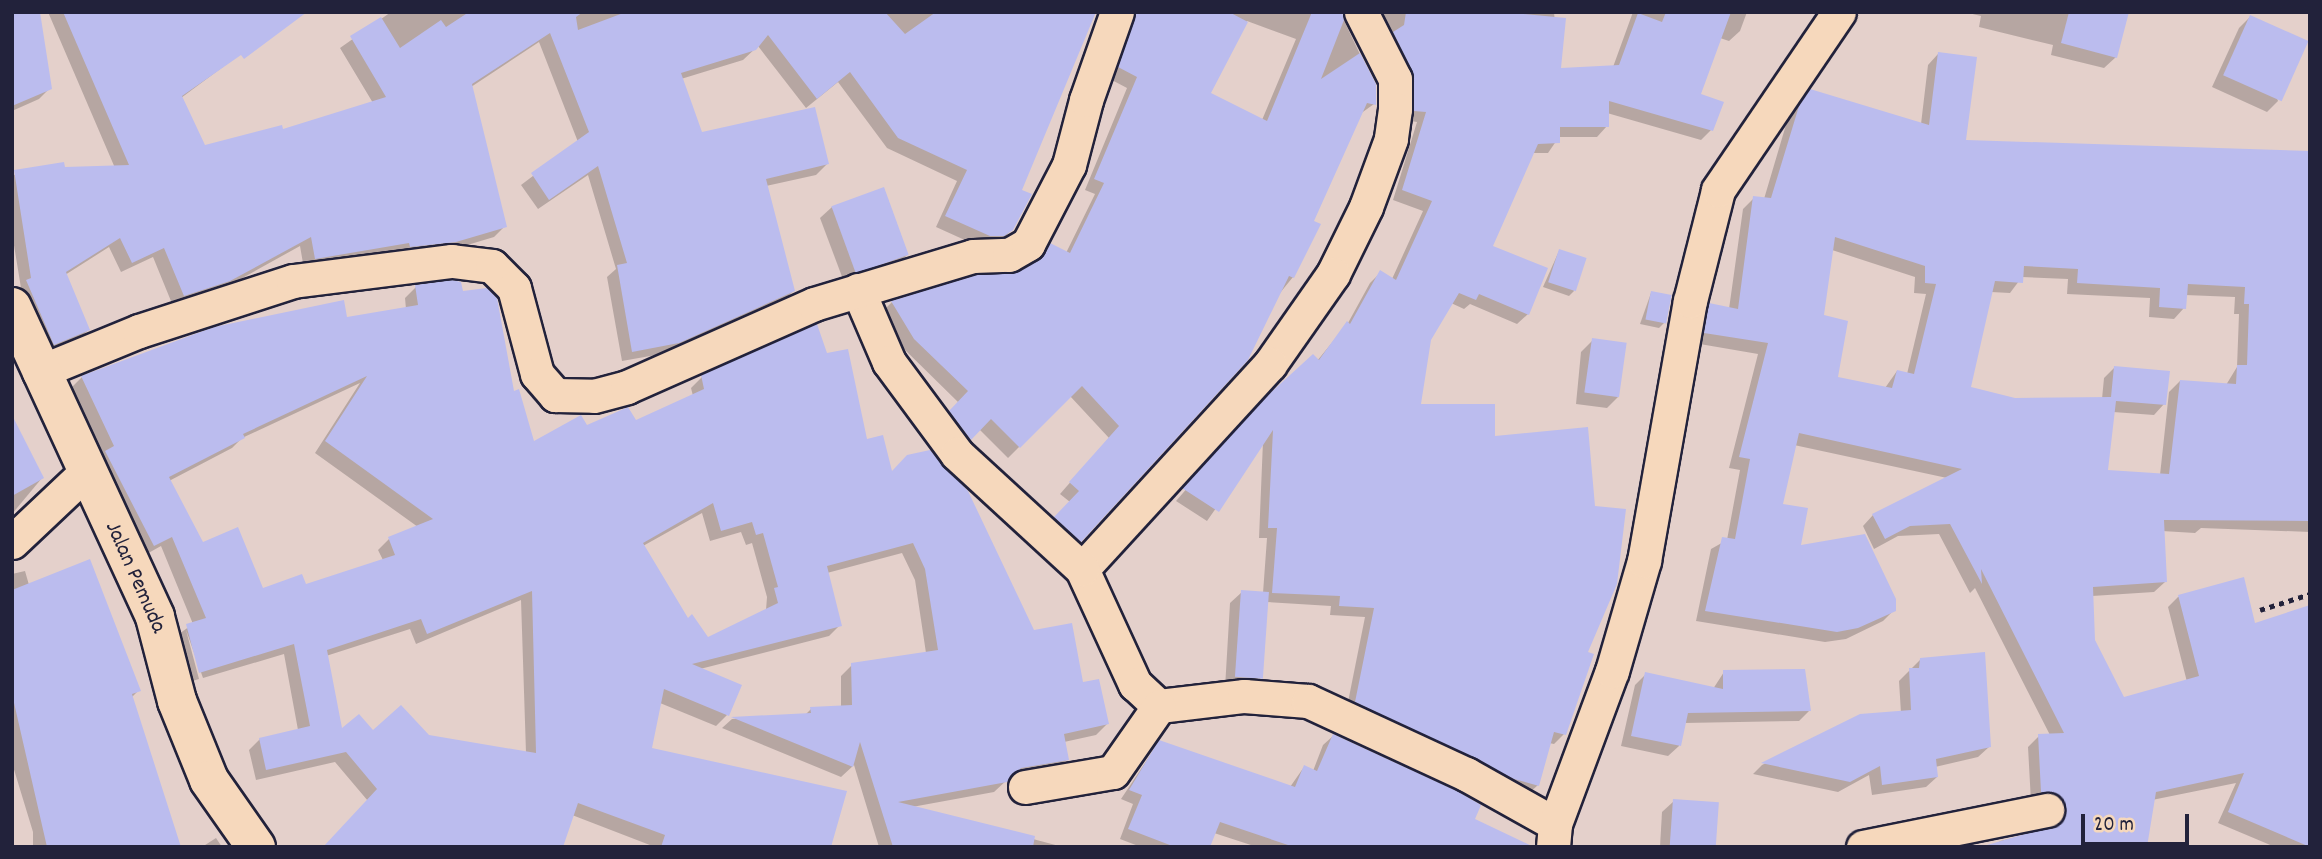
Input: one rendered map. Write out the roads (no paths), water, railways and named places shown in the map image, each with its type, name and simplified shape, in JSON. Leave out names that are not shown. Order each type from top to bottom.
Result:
[{"type":"street","points":[[39,372],[139,331],[293,281],[452,261],[492,266],[514,288],[544,385],[555,395],[594,396],[626,387],[814,304],[972,256],[1009,255],[1028,244],[1069,165],[1086,100],[1117,12]]},
{"type":"street","points":[[1082,569],[1270,364],[1333,274],[1366,207],[1391,139],[1395,109],[1395,79],[1361,12]]},
{"type":"street","points":[[1026,787],[1113,772],[1159,706],[1244,696],[1308,701],[1466,774],[1554,835],[1612,671],[1644,561],[1692,289],[1718,190],[1839,12]]},
{"type":"street","points":[[858,290],[889,362],[957,454],[1082,569],[1135,684],[1159,706]]},
{"type":"street","name":"Jalan Pemuda","points":[[12,307],[39,372],[155,617],[177,701],[209,780],[256,847]]},
{"type":"street","points":[[12,542],[86,472]]},
{"type":"street","points":[[1863,847],[2047,810]]}]
